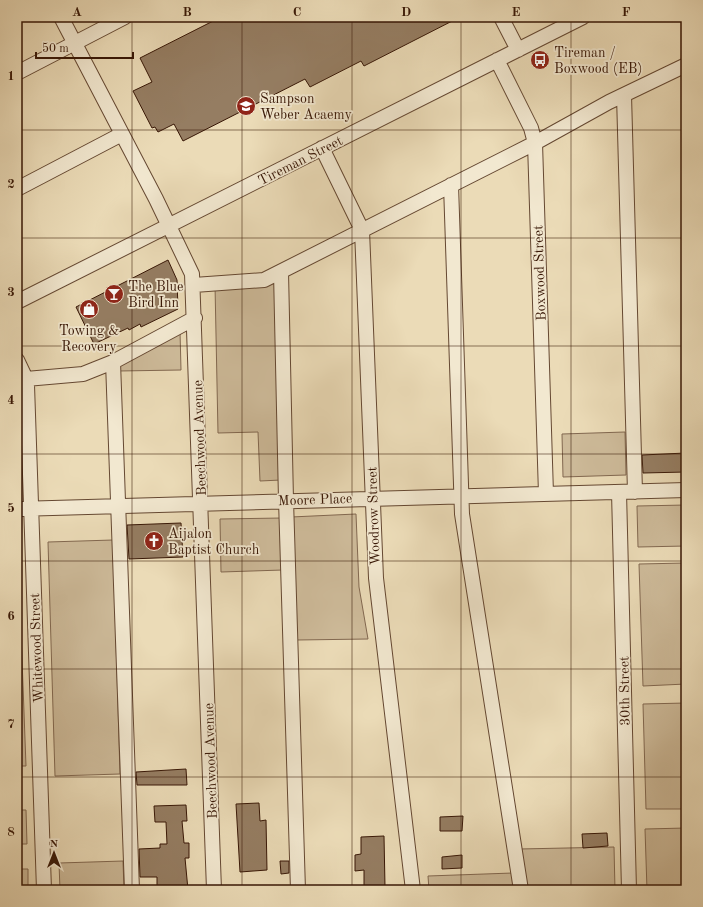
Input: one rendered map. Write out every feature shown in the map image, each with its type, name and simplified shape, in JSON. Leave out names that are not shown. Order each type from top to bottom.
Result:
[{"type":"street","name":"Beechwood Avenue","points":[[60,17],[169,226],[190,269],[194,285],[214,890]]},
{"type":"street","points":[[17,73],[125,17]]},
{"type":"street","points":[[501,17],[518,50]]},
{"type":"street","name":"Tireman Street","points":[[17,302],[583,17]]},
{"type":"street","name":"Boxwood Street","points":[[497,60],[531,128],[535,143],[546,494]]},
{"type":"street","points":[[194,285],[264,280],[535,143],[624,95],[686,65]]},
{"type":"street","points":[[624,95],[635,492]]},
{"type":"street","points":[[17,189],[122,134]]},
{"type":"street","name":"Woodrow Street","points":[[322,148],[362,230],[376,578],[413,890]]},
{"type":"street","points":[[451,185],[462,514],[521,890]]},
{"type":"street","points":[[281,272],[286,500],[298,890]]},
{"type":"street","points":[[26,378],[83,374],[113,362],[195,318]]},
{"type":"street","name":"Whitewood Street","points":[[17,360],[26,378],[23,413],[31,508],[44,890]]},
{"type":"street","points":[[113,362],[132,890]]},
{"type":"street","name":"Moore Place","points":[[17,509],[286,500],[686,490]]},
{"type":"street","name":"30th Street","points":[[619,492],[629,890]]},
{"type":"shaded area","points":[[276,283],[281,480],[260,481],[258,432],[218,433],[215,285]]},
{"type":"shaded area","points":[[180,331],[181,370],[119,371],[119,363]]},
{"type":"shaded area","points":[[625,432],[626,475],[563,477],[562,434]]},
{"type":"shaded area","points":[[686,505],[686,546],[638,547],[637,506]]},
{"type":"shaded area","points":[[356,514],[359,587],[368,639],[297,640],[291,517]]},
{"type":"shaded area","points":[[282,518],[283,570],[221,572],[220,519]]},
{"type":"shaded area","points":[[17,524],[26,766],[17,766]]},
{"type":"shaded area","points":[[113,540],[120,774],[55,776],[48,542]]},
{"type":"shaded area","points":[[686,563],[686,684],[643,686],[639,564]]},
{"type":"shaded area","points":[[686,703],[686,809],[646,809],[643,704]]},
{"type":"shaded area","points":[[17,810],[26,810],[27,844],[17,844]]},
{"type":"shaded area","points":[[686,828],[686,890],[647,890],[645,829]]},
{"type":"shaded area","points":[[614,847],[615,890],[525,890],[519,849]]},
{"type":"shaded area","points":[[123,861],[124,890],[60,890],[59,863]]},
{"type":"shaded area","points":[[17,869],[28,869],[28,890],[17,890]]},
{"type":"shaded area","points":[[513,873],[516,890],[429,890],[428,876]]},
{"type":"building","points":[[221,17],[460,17],[364,66],[361,61],[310,87],[305,79],[183,141],[174,124],[158,132],[155,127],[152,128],[133,91],[152,82],[140,58]]},
{"type":"building","points":[[168,260],[177,280],[178,309],[141,327],[140,324],[129,330],[128,328],[94,344],[76,307]]},
{"type":"building","points":[[686,453],[686,472],[643,473],[642,455]]},
{"type":"building","name":"Aijalon Baptist Church","points":[[181,523],[183,557],[129,559],[127,525]]},
{"type":"building","points":[[186,769],[187,785],[137,785],[136,772]]},
{"type":"building","points":[[259,803],[260,821],[266,820],[267,870],[240,872],[236,804]]},
{"type":"building","points":[[186,805],[187,821],[182,821],[184,843],[189,843],[189,858],[185,858],[188,890],[157,890],[157,877],[140,877],[139,849],[160,848],[160,844],[167,844],[166,822],[155,822],[154,806]]},
{"type":"building","points":[[463,816],[462,831],[440,831],[440,817]]},
{"type":"building","points":[[607,833],[608,846],[583,848],[582,834]]},
{"type":"building","points":[[384,836],[385,887],[364,888],[364,870],[355,871],[355,855],[361,854],[361,837]]},
{"type":"building","points":[[462,855],[462,868],[442,869],[442,857]]},
{"type":"building","points":[[280,861],[289,861],[289,873],[281,874]]},
{"type":"place","name":"Tireman / Boxwood (EB)","points":[[540,60]]},
{"type":"place","name":"Sampson Weber Acaemy","points":[[246,106]]},
{"type":"place","name":"The Blue Bird Inn","points":[[114,294]]},
{"type":"place","name":"Towing & Recovery","points":[[89,309]]},
{"type":"place","name":"Aijalon Baptist Church","points":[[154,541]]}]
